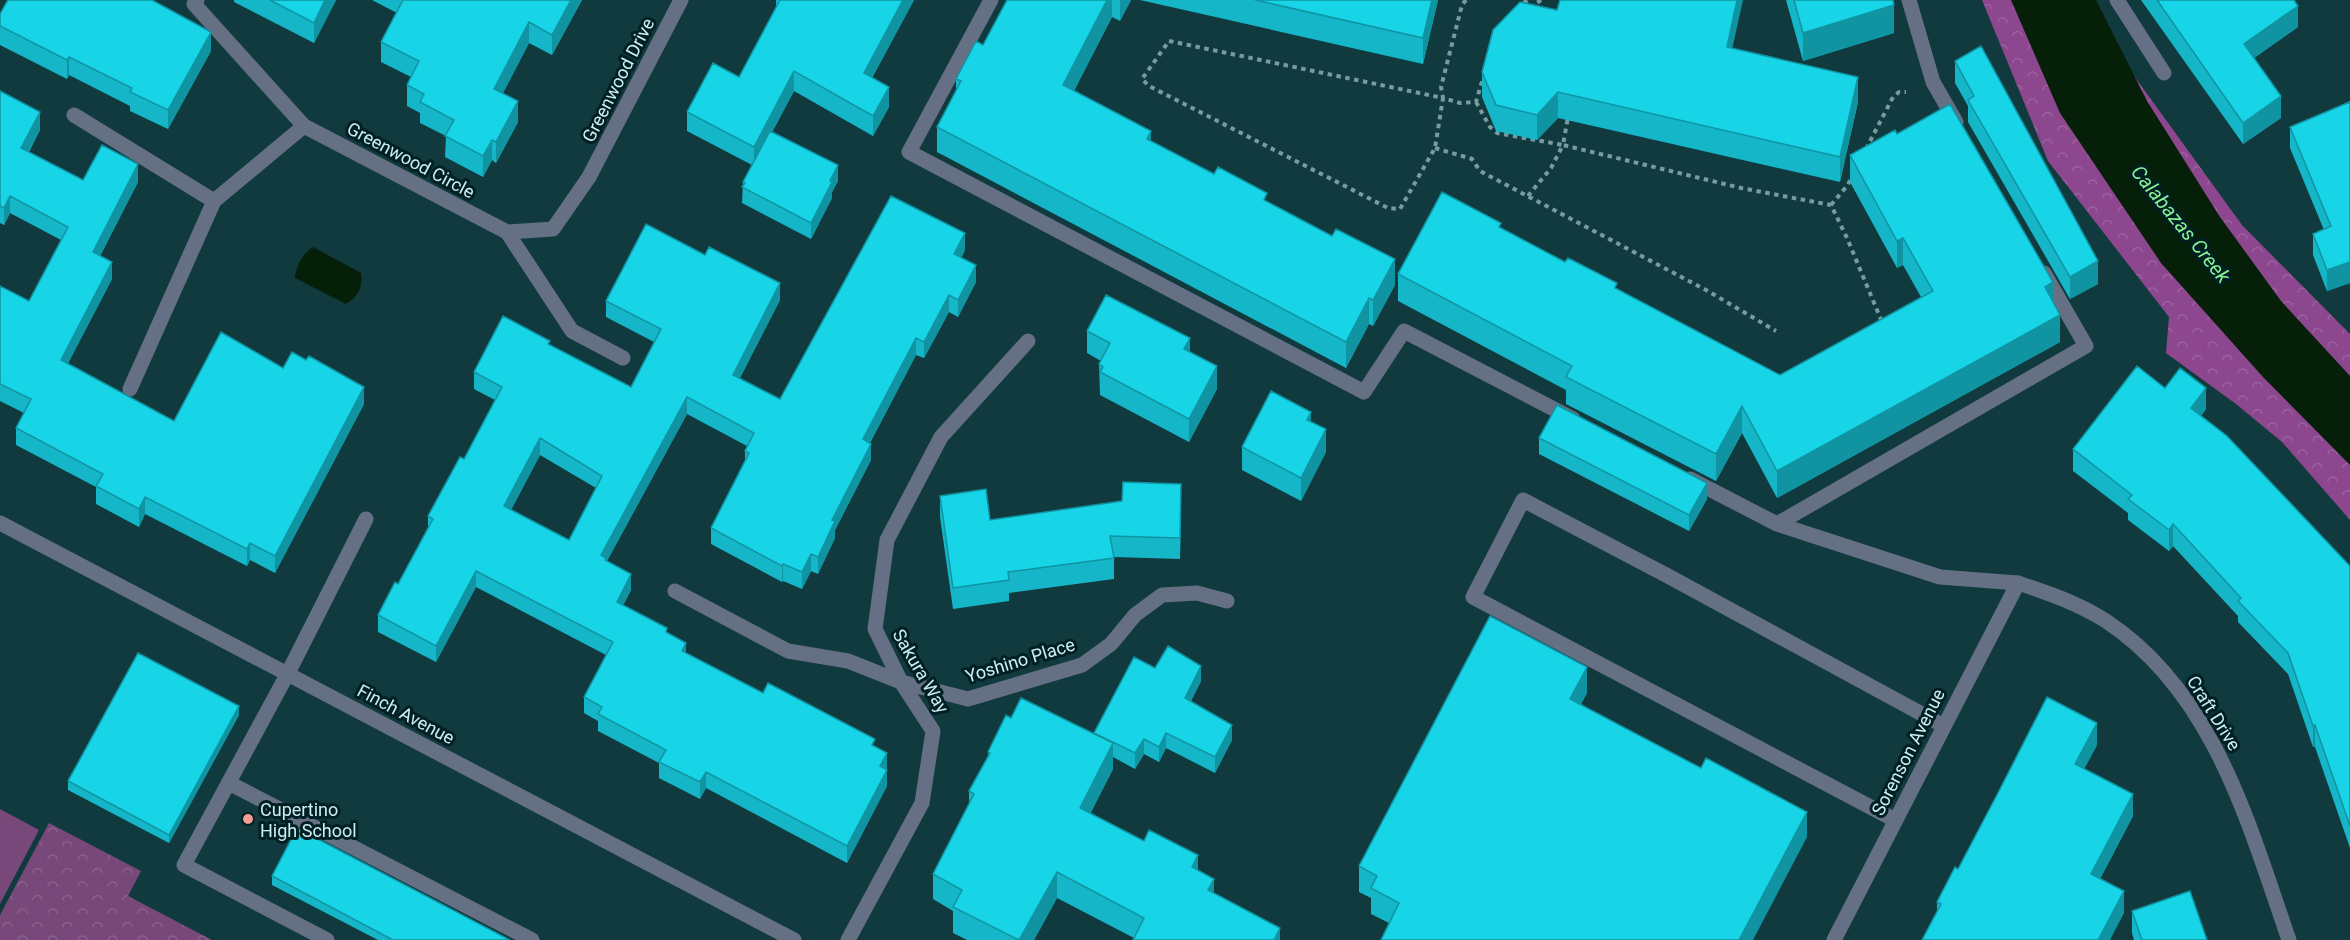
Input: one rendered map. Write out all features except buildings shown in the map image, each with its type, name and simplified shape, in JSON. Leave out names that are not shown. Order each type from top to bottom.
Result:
[{"type":"street","points":[[130,389],[214,201],[304,126],[194,4],[197,0]]},
{"type":"street","name":"Greenwood Drive","points":[[507,232],[553,229],[589,177],[681,0]]},
{"type":"street","points":[[991,0],[909,152],[1364,392],[1404,331],[1590,428]]},
{"type":"street","points":[[1909,0],[1933,82],[1961,131]]},
{"type":"street","points":[[2117,0],[2164,73]]},
{"type":"street","points":[[74,116],[214,201]]},
{"type":"street","name":"Greenwood Circle","points":[[304,126],[507,232]]},
{"type":"street","points":[[507,232],[572,331],[622,358]]},
{"type":"street","points":[[1777,524],[2086,346],[2039,264]]},
{"type":"street","name":"Sakura Way","points":[[848,940],[922,804],[933,731],[901,682],[875,629],[887,540],[941,437],[1028,341]]},
{"type":"street","name":"Craft Drive","points":[[1673,471],[1777,524],[1940,577],[2018,583],[2058,596],[2106,621],[2157,663],[2195,712],[2223,761],[2247,820],[2289,940]]},
{"type":"street","points":[[1895,820],[1473,597],[1523,500],[1944,726]]},
{"type":"street","points":[[327,940],[184,865],[288,673],[366,519]]},
{"type":"street","name":"Finch Avenue","points":[[0,523],[794,940]]},
{"type":"street","name":"Sorenson Avenue","points":[[1834,940],[2018,583]]},
{"type":"street","name":"Yoshino Place","points":[[675,591],[788,651],[849,661],[901,682],[968,699],[1082,664],[1111,644],[1135,615],[1162,595],[1197,593],[1227,601]]},
{"type":"street","points":[[229,783],[532,940]]},
{"type":"path","points":[[1466,0],[1462,5],[1441,87],[1443,98],[1435,148],[1400,209],[1388,208],[1149,86],[1142,79],[1168,41],[1443,98],[1460,104],[1476,102]]},
{"type":"path","points":[[1524,0],[1531,7]]},
{"type":"path","points":[[1523,14],[1541,1],[1547,9]]},
{"type":"path","points":[[1484,76],[1476,102],[1490,127],[1497,133],[1563,145],[1741,188],[1831,205]]},
{"type":"path","points":[[1862,156],[1893,97],[1899,92],[1940,95]]},
{"type":"path","points":[[1528,196],[1551,168],[1563,145],[1569,111]]},
{"type":"path","points":[[1435,148],[1472,159],[1480,171],[1706,290],[1776,331]]},
{"type":"path","points":[[1831,205],[1847,186],[1852,176]]},
{"type":"path","points":[[1831,205],[1886,332]]},
{"type":"green space","points":[[1982,0],[2079,0],[2242,225],[2350,334],[2350,520],[2282,442],[2236,404],[2166,353],[2169,317],[2048,161]]},
{"type":"green space","points":[[0,809],[39,830],[0,904]]},
{"type":"green space","points":[[49,823],[141,871],[128,896],[212,940],[0,940],[0,915]]},
{"type":"water","name":"Calabazas Creek","points":[[2011,0],[2096,0],[2147,101],[2220,217],[2281,301],[2350,376],[2350,465],[2263,377],[2161,263],[2060,113]]},
{"type":"water","points":[[313,247],[361,273],[359,291],[346,304],[295,278],[301,260]]},
{"type":"place","name":"Cupertino High School","points":[[248,819]]}]
